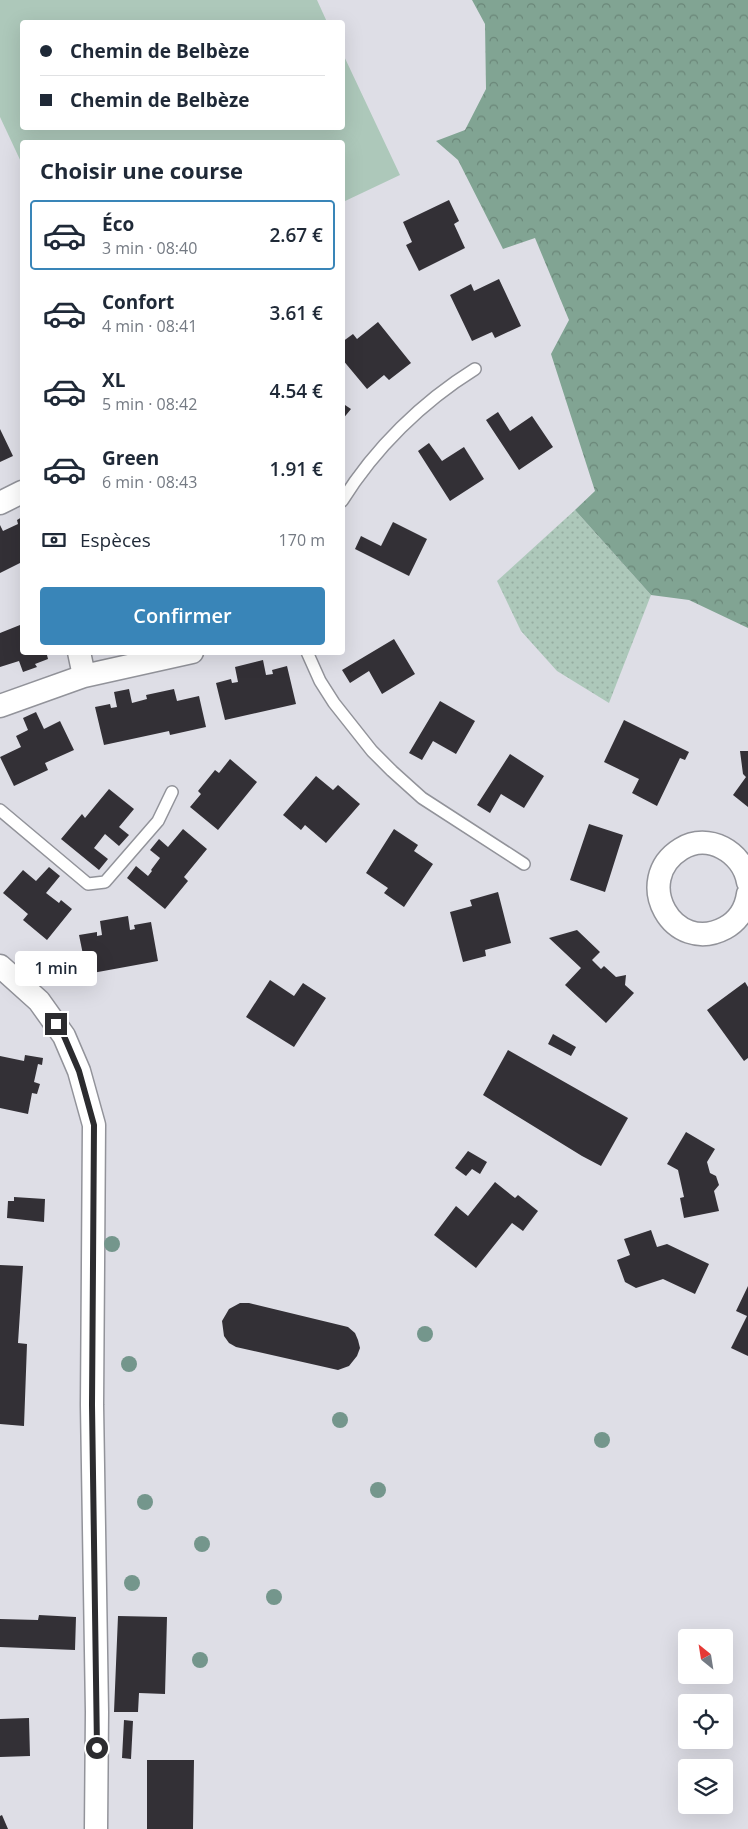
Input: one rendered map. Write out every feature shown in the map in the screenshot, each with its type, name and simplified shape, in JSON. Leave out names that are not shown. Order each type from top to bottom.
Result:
[{"type":"street","points":[[0,502],[20,493]]},
{"type":"street","points":[[80,655],[84,676]]},
{"type":"street","points":[[0,706],[84,676],[178,655]]},
{"type":"street","points":[[0,966],[39,1001],[64,1036],[79,1071],[94,1125],[92,1405],[98,1712],[96,1829]]},
{"type":"lane","points":[[345,496],[374,457],[398,431],[425,405],[457,380],[475,370]]},
{"type":"lane","points":[[308,655],[320,681],[334,703],[372,751],[392,771],[422,798],[524,864]]},
{"type":"lane","points":[[0,810],[88,884],[105,882],[158,821],[172,792]]},
{"type":"green space","points":[[0,0],[317,0],[326,20],[20,20],[20,130],[345,130],[345,58],[400,175],[345,201],[345,140],[20,140],[20,160],[0,117]]},
{"type":"green space","points":[[472,0],[748,0],[748,628],[689,600],[651,595],[575,510],[595,491],[551,354],[569,320],[535,238],[503,249],[458,160],[436,141],[465,130],[486,89],[485,24]]},
{"type":"green space","points":[[575,510],[651,595],[609,703],[557,671],[521,631],[497,581]]},
{"type":"building","points":[[449,200],[459,221],[454,224],[465,248],[419,271],[406,245],[412,242],[403,222]]},
{"type":"building","points":[[499,279],[521,326],[495,338],[492,332],[472,341],[450,295],[471,284],[474,291]]},
{"type":"building","points":[[378,322],[411,363],[389,380],[384,375],[367,389],[345,363],[345,340],[353,334],[357,339]]},
{"type":"building","points":[[345,405],[351,409],[345,416]]},
{"type":"building","points":[[498,412],[510,431],[532,416],[553,447],[519,470],[486,420]]},
{"type":"building","points":[[0,429],[13,456],[0,462]]},
{"type":"building","points":[[429,443],[442,461],[464,447],[484,479],[450,501],[418,451]]},
{"type":"building","points":[[20,518],[20,563],[0,573],[0,525],[3,531],[18,524],[17,520]]},
{"type":"building","points":[[393,522],[427,539],[409,576],[355,549],[361,536],[381,546]]},
{"type":"building","points":[[20,625],[20,655],[47,655],[48,659],[35,664],[37,667],[23,672],[19,661],[0,667],[0,633]]},
{"type":"building","points":[[394,639],[415,674],[382,694],[369,671],[350,683],[342,670]]},
{"type":"building","points":[[263,660],[266,675],[273,674],[272,670],[287,666],[296,704],[225,720],[216,683],[231,679],[232,683],[238,682],[235,667]]},
{"type":"building","points":[[129,689],[132,703],[147,699],[146,695],[174,689],[177,701],[199,696],[206,727],[170,735],[169,731],[104,745],[95,707],[110,704],[111,708],[117,707],[114,692]]},
{"type":"building","points":[[440,701],[475,721],[456,754],[433,741],[422,760],[409,753]]},
{"type":"building","points":[[36,712],[44,729],[60,721],[74,750],[45,763],[48,770],[14,786],[0,757],[21,747],[16,736],[28,730],[23,718]]},
{"type":"building","points":[[624,720],[689,752],[685,760],[680,758],[657,806],[632,793],[639,779],[604,762]]},
{"type":"building","points":[[740,751],[748,751],[748,807],[733,795],[746,777],[743,774]]},
{"type":"building","points":[[510,754],[544,776],[524,808],[501,794],[490,813],[477,805]]},
{"type":"building","points":[[230,759],[257,782],[218,830],[190,807],[201,794],[198,791],[215,770],[219,773]]},
{"type":"building","points":[[316,776],[333,790],[338,785],[360,804],[326,843],[305,825],[301,830],[283,815]]},
{"type":"building","points":[[109,789],[134,809],[119,827],[129,835],[119,846],[105,834],[94,848],[108,859],[99,870],[61,839],[82,814],[85,818]]},
{"type":"building","points":[[589,824],[623,835],[605,892],[570,880]]},
{"type":"building","points":[[183,829],[207,849],[184,877],[188,881],[165,909],[127,878],[136,866],[148,876],[160,858],[150,850],[159,839],[168,847]]},
{"type":"building","points":[[394,829],[418,845],[414,851],[433,864],[404,907],[384,893],[388,888],[366,873]]},
{"type":"building","points":[[49,867],[60,876],[46,893],[59,903],[61,900],[72,909],[47,940],[23,920],[28,914],[3,893],[23,870],[36,881]]},
{"type":"building","points":[[498,892],[511,943],[485,950],[486,956],[463,962],[450,912],[472,906],[470,900]]},
{"type":"building","points":[[128,916],[130,930],[135,929],[134,925],[151,922],[158,961],[87,974],[79,935],[97,932],[97,936],[102,935],[100,921]]},
{"type":"building","points":[[577,930],[600,952],[592,960],[601,969],[604,966],[616,977],[626,975],[625,985],[634,993],[606,1023],[565,985],[581,968],[549,938]]},
{"type":"building","points":[[270,980],[294,996],[303,983],[326,998],[294,1047],[246,1017]]},
{"type":"building","points":[[745,982],[748,987],[748,1058],[744,1061],[707,1010]]},
{"type":"building","points":[[553,1034],[576,1047],[571,1056],[548,1044]]},
{"type":"building","points":[[508,1050],[628,1118],[601,1166],[483,1095]]},
{"type":"building","points":[[25,1055],[43,1058],[42,1065],[38,1064],[34,1082],[40,1084],[37,1094],[32,1093],[28,1114],[0,1108],[0,1056],[24,1061]]},
{"type":"building","points":[[686,1132],[715,1149],[707,1162],[710,1173],[716,1176],[719,1185],[714,1191],[719,1211],[684,1218],[680,1198],[684,1197],[678,1170],[667,1164]]},
{"type":"building","points":[[468,1151],[487,1162],[480,1174],[472,1169],[466,1176],[455,1168]]},
{"type":"building","points":[[495,1182],[515,1198],[518,1195],[538,1211],[523,1231],[512,1223],[476,1268],[434,1235],[456,1206],[468,1216]]},
{"type":"building","points":[[14,1197],[45,1199],[44,1222],[7,1218],[8,1201],[14,1201]]},
{"type":"building","points":[[651,1230],[657,1247],[667,1244],[709,1264],[695,1294],[663,1279],[636,1288],[625,1282],[617,1260],[630,1255],[624,1239]]},
{"type":"building","points":[[0,1265],[23,1266],[18,1343],[27,1344],[24,1426],[0,1424]]},
{"type":"building","points":[[748,1286],[748,1356],[731,1348],[747,1316],[736,1311]]},
{"type":"building","points":[[240,1303],[249,1303],[348,1327],[355,1333],[358,1340],[360,1348],[357,1356],[349,1366],[338,1370],[236,1347],[229,1343],[224,1336],[222,1321],[229,1309]]},
{"type":"building","points":[[39,1615],[76,1617],[75,1650],[0,1647],[0,1619],[38,1620]]},
{"type":"building","points":[[118,1616],[167,1617],[165,1694],[139,1693],[138,1712],[114,1712]]},
{"type":"building","points":[[29,1718],[30,1756],[0,1757],[0,1719]]},
{"type":"building","points":[[124,1720],[133,1721],[131,1759],[122,1758]]},
{"type":"building","points":[[147,1760],[194,1760],[193,1829],[147,1829]]},
{"type":"building","points":[[2,1815],[8,1829],[0,1829],[0,1816]]},
{"type":"route","points":[[56,1024],[64,1036],[79,1071],[94,1125],[92,1405],[98,1712],[97,1748]]}]
